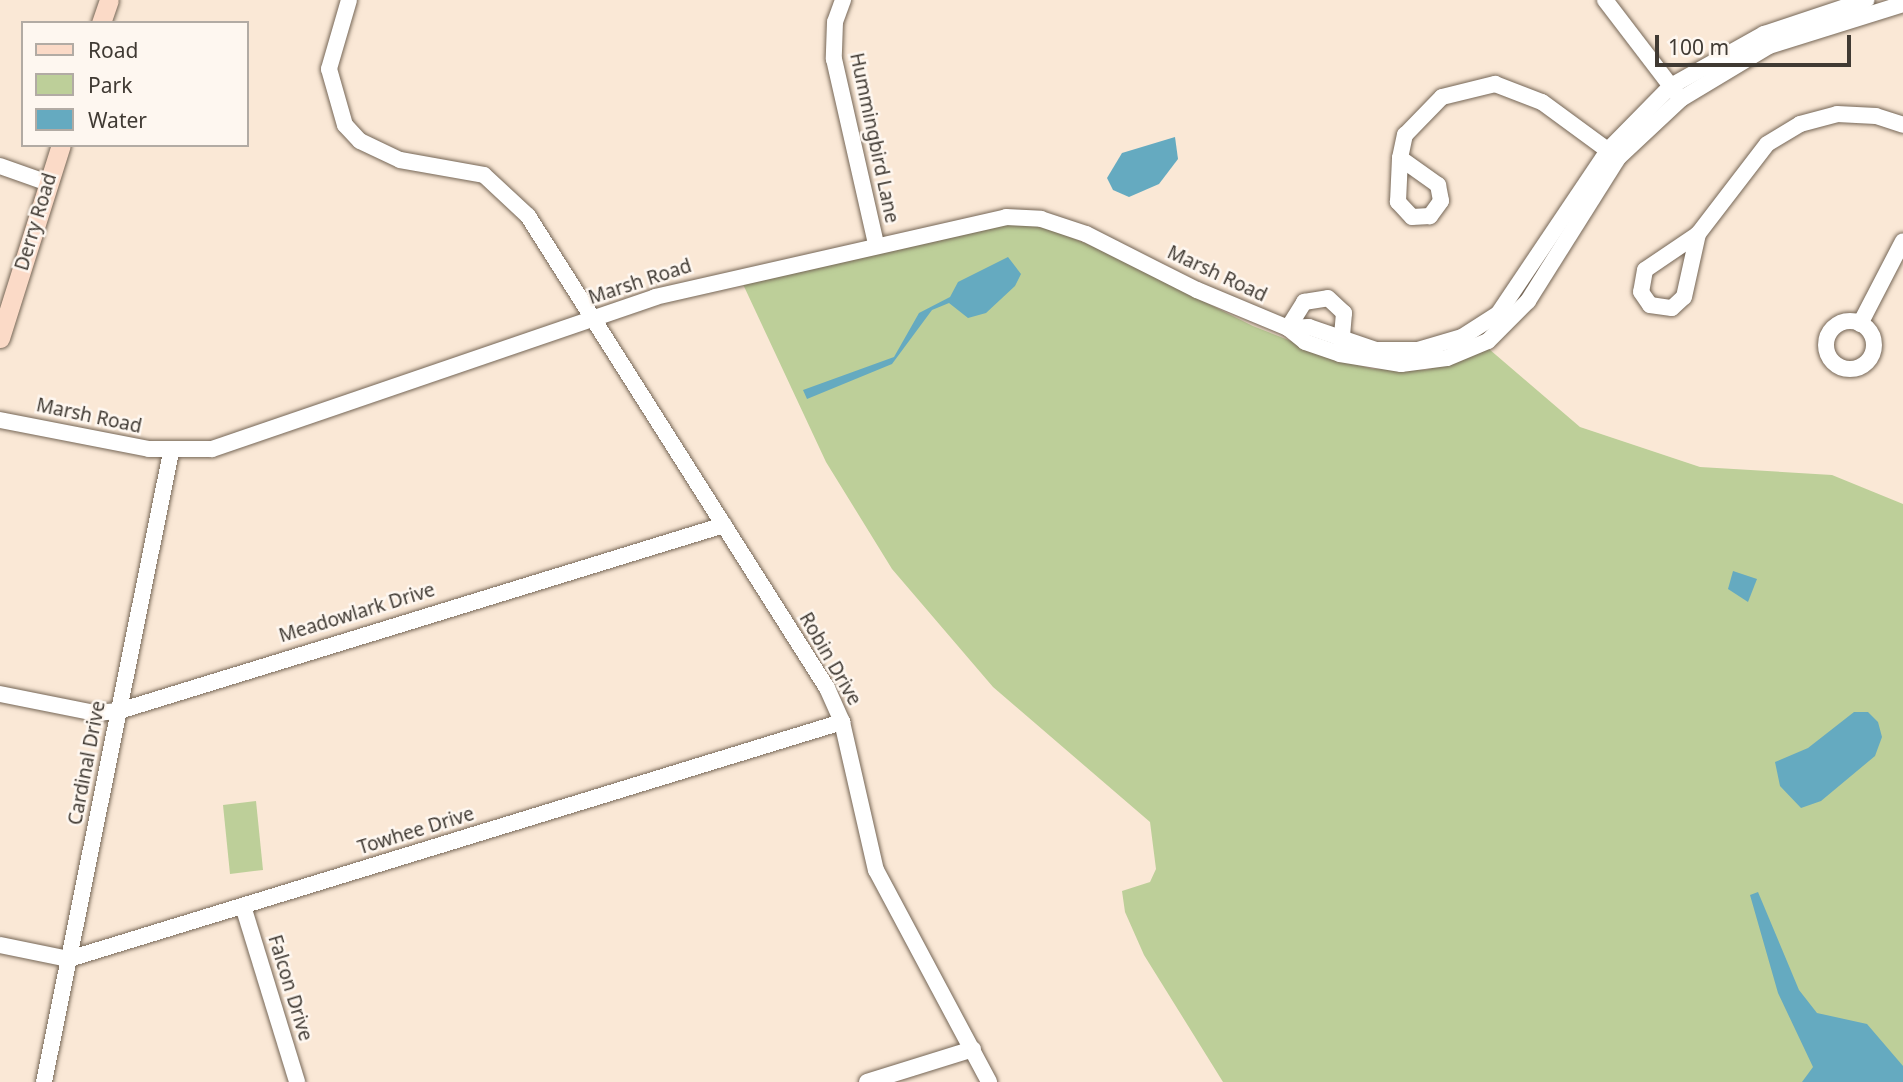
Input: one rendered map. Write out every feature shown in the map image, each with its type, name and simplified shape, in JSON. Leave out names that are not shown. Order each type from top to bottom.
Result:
[{"type":"main road","points":[[102,21],[109,0]]},
{"type":"main road","name":"Derry Road","points":[[0,338],[60,147]]},
{"type":"street","name":"Robin Drive","points":[[349,0],[329,69],[345,125],[377,152],[465,168],[500,187],[528,216],[724,525],[842,722],[876,870],[989,1082]]},
{"type":"street","name":"Hummingbird Lane","points":[[843,0],[835,22],[834,59],[876,244]]},
{"type":"street","points":[[1605,0],[1676,92]]},
{"type":"street","name":"Marsh Road","points":[[0,419],[171,452],[235,444],[724,277],[1006,217],[1041,219],[1086,234],[1208,295],[1288,328],[1309,327],[1342,347],[1398,353],[1445,344],[1481,327],[1515,292],[1613,154],[1676,92],[1763,34],[1866,0]]},
{"type":"street","name":"Marsh Road","points":[[1676,92],[1769,46],[1903,4]]},
{"type":"street","points":[[1400,158],[1405,135],[1424,110],[1452,91],[1484,84],[1528,94],[1613,154]]},
{"type":"street","points":[[1699,234],[1684,298],[1672,308],[1650,305],[1641,292],[1645,270],[1699,234],[1753,159],[1800,124],[1856,114],[1903,125]]},
{"type":"street","points":[[0,166],[48,183]]},
{"type":"street","points":[[1860,324],[1903,241]]},
{"type":"street","points":[[1288,328],[1304,302],[1328,298],[1342,308],[1342,347]]},
{"type":"street","name":"Cardinal Drive","points":[[44,1082],[171,452]]},
{"type":"street","name":"Meadowlark Drive","points":[[0,694],[95,713],[119,711],[724,525]]},
{"type":"street","name":"Towhee Drive","points":[[0,945],[69,959],[842,722]]},
{"type":"street","name":"Falcon Drive","points":[[243,906],[297,1082]]},
{"type":"street","points":[[867,1082],[973,1049]]},
{"type":"green space","points":[[1016,222],[1039,225],[1090,245],[1253,326],[1342,361],[1373,369],[1426,370],[1489,349],[1580,427],[1700,467],[1832,475],[1903,504],[1903,1082],[1223,1082],[1144,955],[1125,912],[1122,891],[1150,882],[1156,869],[1150,822],[993,687],[892,569],[826,462],[741,280]]},
{"type":"green space","points":[[256,801],[263,870],[230,874],[223,805]]},
{"type":"water","points":[[1175,137],[1178,159],[1159,184],[1129,197],[1113,190],[1107,178],[1122,153]]},
{"type":"water","points":[[1008,257],[1021,274],[1015,286],[986,313],[968,318],[949,303],[932,310],[892,364],[807,399],[803,390],[894,357],[919,313],[950,297],[958,282]]},
{"type":"water","points":[[1733,571],[1757,579],[1748,602],[1728,589]]},
{"type":"water","points":[[1854,712],[1868,712],[1878,722],[1882,737],[1875,756],[1821,801],[1801,808],[1780,786],[1775,762],[1808,748]]},
{"type":"water","points":[[1758,892],[1799,990],[1817,1013],[1867,1024],[1903,1066],[1903,1082],[1802,1082],[1813,1067],[1778,993],[1750,895]]}]
